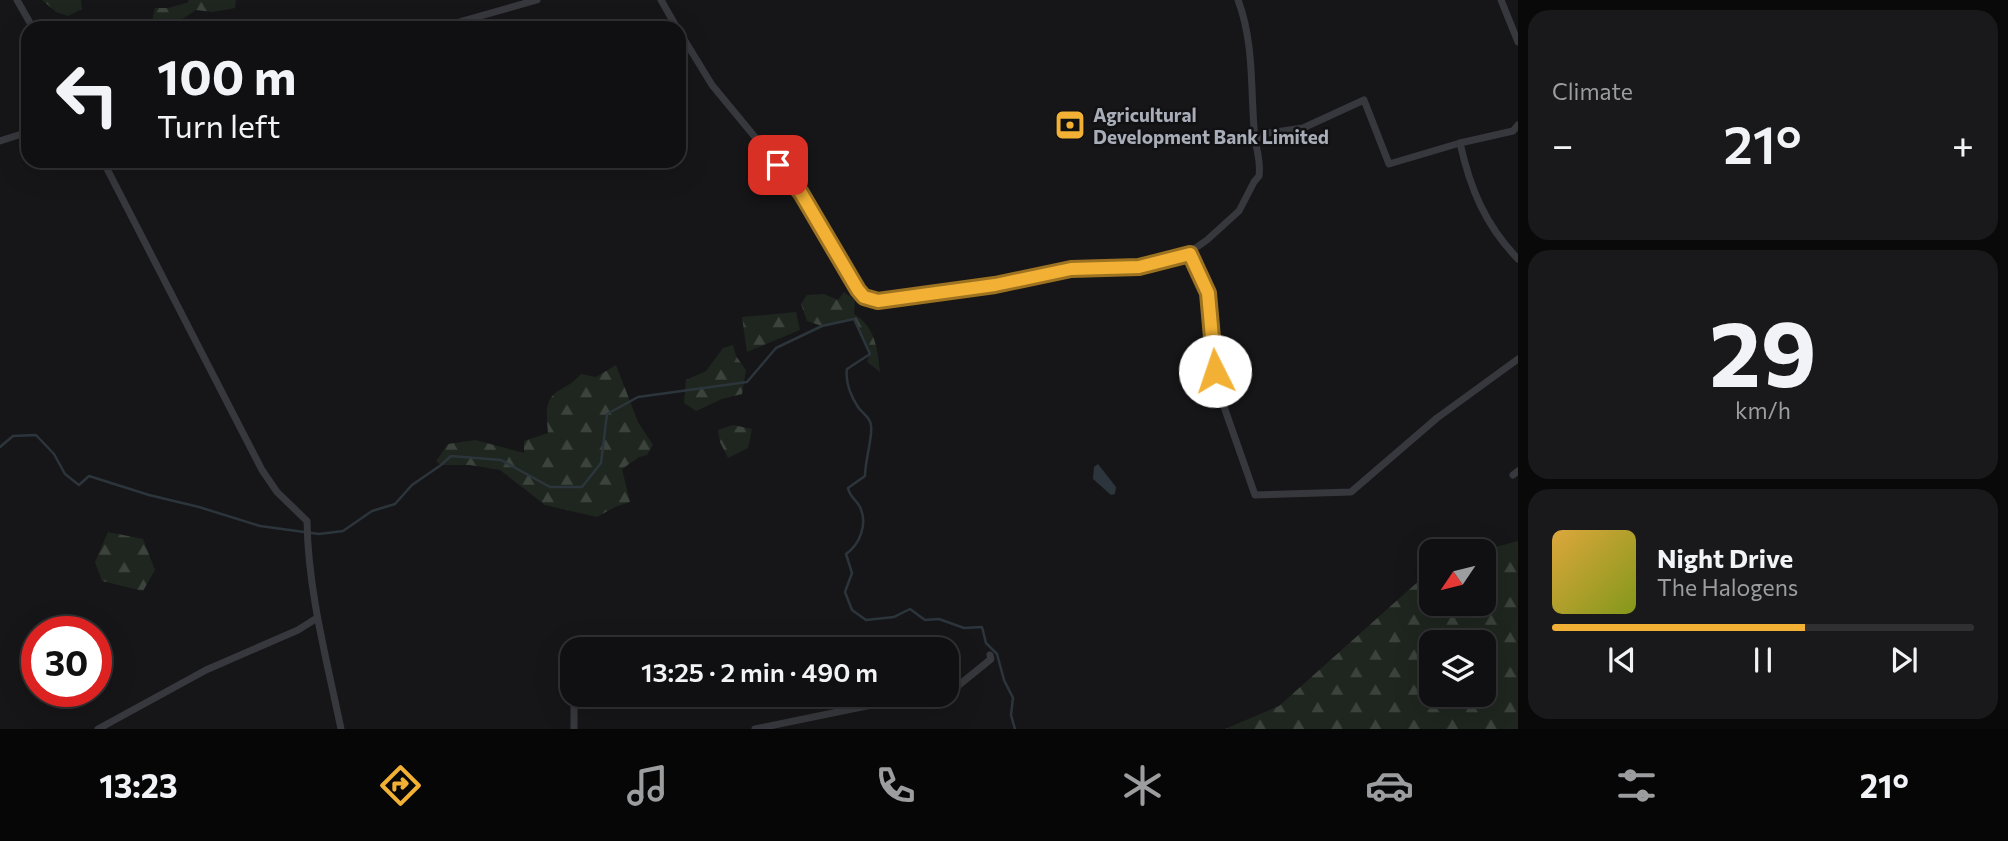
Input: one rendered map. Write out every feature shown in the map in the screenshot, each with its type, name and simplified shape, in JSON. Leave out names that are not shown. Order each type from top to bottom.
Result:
[{"type":"street","points":[[18,0],[29,21]]},
{"type":"street","points":[[463,21],[537,0]]},
{"type":"street","points":[[661,0],[673,21]]},
{"type":"street","points":[[686,42],[712,85],[797,187],[842,265],[864,297],[878,301],[995,285],[1071,269],[1139,267],[1190,254],[1239,211],[1259,176],[1252,63],[1238,0]]},
{"type":"street","points":[[1501,0],[1518,42]]},
{"type":"street","points":[[1255,140],[1268,133],[1303,128],[1364,100],[1389,164],[1513,131],[1518,125]]},
{"type":"street","points":[[0,141],[21,134]]},
{"type":"street","points":[[1460,143],[1468,179],[1480,206],[1506,247],[1518,259]]},
{"type":"street","points":[[107,168],[261,470],[277,492],[307,521],[307,546],[317,618],[341,729]]},
{"type":"street","points":[[1190,254],[1208,293],[1215,371],[1222,401],[1255,495],[1351,492],[1437,418],[1518,359]]},
{"type":"street","points":[[98,729],[206,670],[298,630],[317,618]]},
{"type":"street","points":[[959,685],[991,659],[990,655]]},
{"type":"street","points":[[574,707],[574,729]]},
{"type":"street","points":[[755,729],[862,707]]},
{"type":"green space","points":[[42,0],[81,0],[82,9],[68,16],[56,12]]},
{"type":"green space","points":[[188,0],[236,0],[235,8],[213,12],[196,10],[179,21],[152,21],[155,8],[168,8],[189,2]]},
{"type":"green space","points":[[844,292],[855,300],[854,314],[871,332],[880,372],[867,362],[870,354],[854,319],[822,326],[807,321],[801,304],[807,295],[824,294],[838,300]]},
{"type":"green space","points":[[796,312],[800,330],[747,352],[742,317]]},
{"type":"green space","points":[[733,345],[736,356],[746,370],[742,394],[722,399],[696,411],[684,403],[686,380],[706,371],[723,348]]},
{"type":"green space","points":[[616,365],[638,422],[653,445],[647,455],[639,457],[622,469],[630,502],[597,517],[545,505],[500,470],[470,465],[441,465],[436,461],[448,444],[475,440],[524,453],[524,441],[548,433],[547,410],[553,395],[581,374],[596,377]]},
{"type":"green space","points":[[733,425],[752,429],[748,448],[728,458],[720,442],[718,430]]},
{"type":"green space","points":[[108,532],[143,539],[155,570],[143,591],[102,581],[95,562]]},
{"type":"green space","points":[[1518,541],[1518,729],[1225,729],[1279,706],[1419,581],[1419,616],[1496,616],[1496,547]]},
{"type":"shaded area","points":[[1098,464],[1116,487],[1115,494],[1111,495],[1093,479],[1094,467]]},
{"type":"waterway","points":[[0,447],[13,436],[36,435],[54,454],[65,474],[79,485],[89,476],[260,526],[319,534],[343,531],[372,511],[395,504],[412,485],[451,456],[501,460],[550,487],[582,487],[601,463],[607,414],[638,397],[747,382],[776,348],[822,326],[854,319],[870,354],[847,369],[847,379],[853,398],[869,420],[871,430],[865,476],[848,488],[860,507],[863,520],[859,539],[846,554],[852,573],[845,592],[852,610],[866,620],[894,617],[910,609],[925,620],[939,619],[964,628],[982,627],[986,643],[997,654],[1004,680],[1013,698],[1011,715],[1015,729]]},
{"type":"place","name":"Agricultural Development Bank Limited","points":[[1070,125]]},
{"type":"route","points":[[778,165],[801,193],[851,281],[869,300],[995,285],[1071,269],[1139,267],[1190,254],[1208,293],[1215,371]]}]
